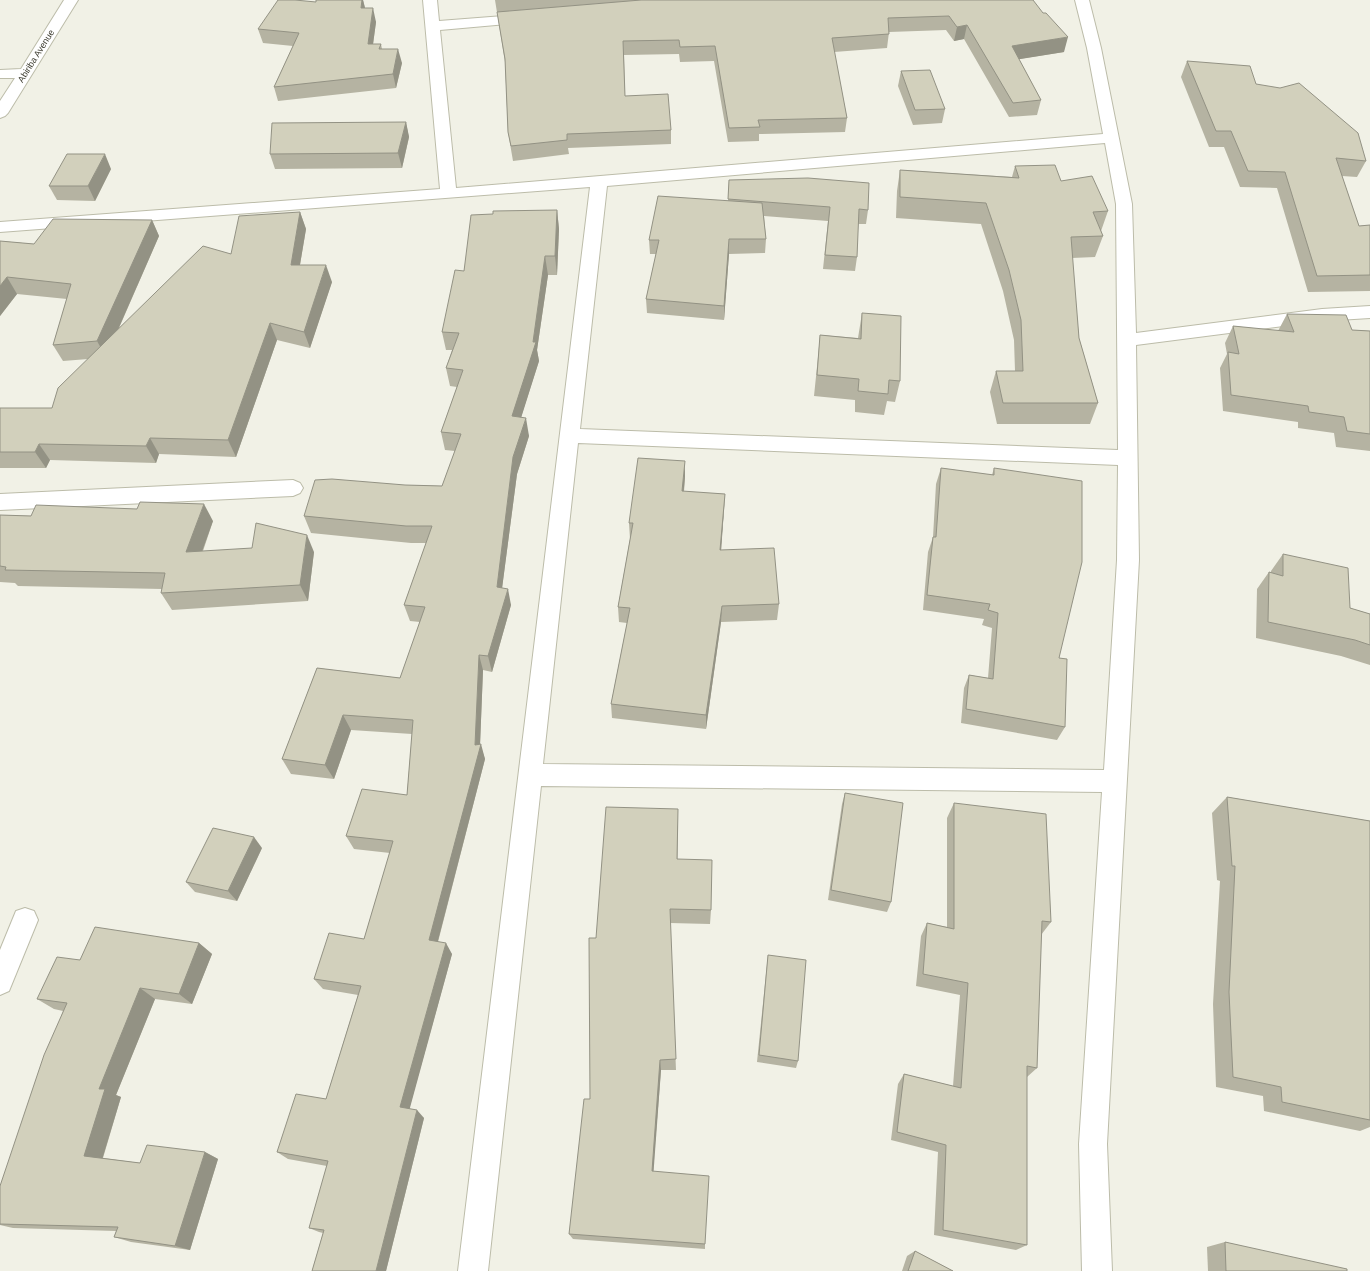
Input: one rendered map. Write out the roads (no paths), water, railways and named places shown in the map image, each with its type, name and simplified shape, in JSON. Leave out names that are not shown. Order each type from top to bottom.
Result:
[{"type":"street","name":"Abiriba Avenue","points":[[0,113],[71,0]]},
{"type":"street","points":[[430,0],[448,193]]},
{"type":"street","points":[[1082,0],[1094,48],[1124,204],[1127,340],[1128,560],[1093,1144],[1097,1271]]},
{"type":"street","points":[[433,26],[543,17]]},
{"type":"street","points":[[0,74],[25,73]]},
{"type":"street","points":[[0,227],[599,182],[1111,138]]},
{"type":"street","points":[[473,1271],[568,436],[599,182]]},
{"type":"street","points":[[1127,340],[1322,316],[1370,312]]},
{"type":"street","points":[[568,436],[1127,458]]},
{"type":"street","points":[[0,502],[293,488]]},
{"type":"street","points":[[530,775],[1115,782]]},
{"type":"street","points":[[0,982],[25,920]]}]
